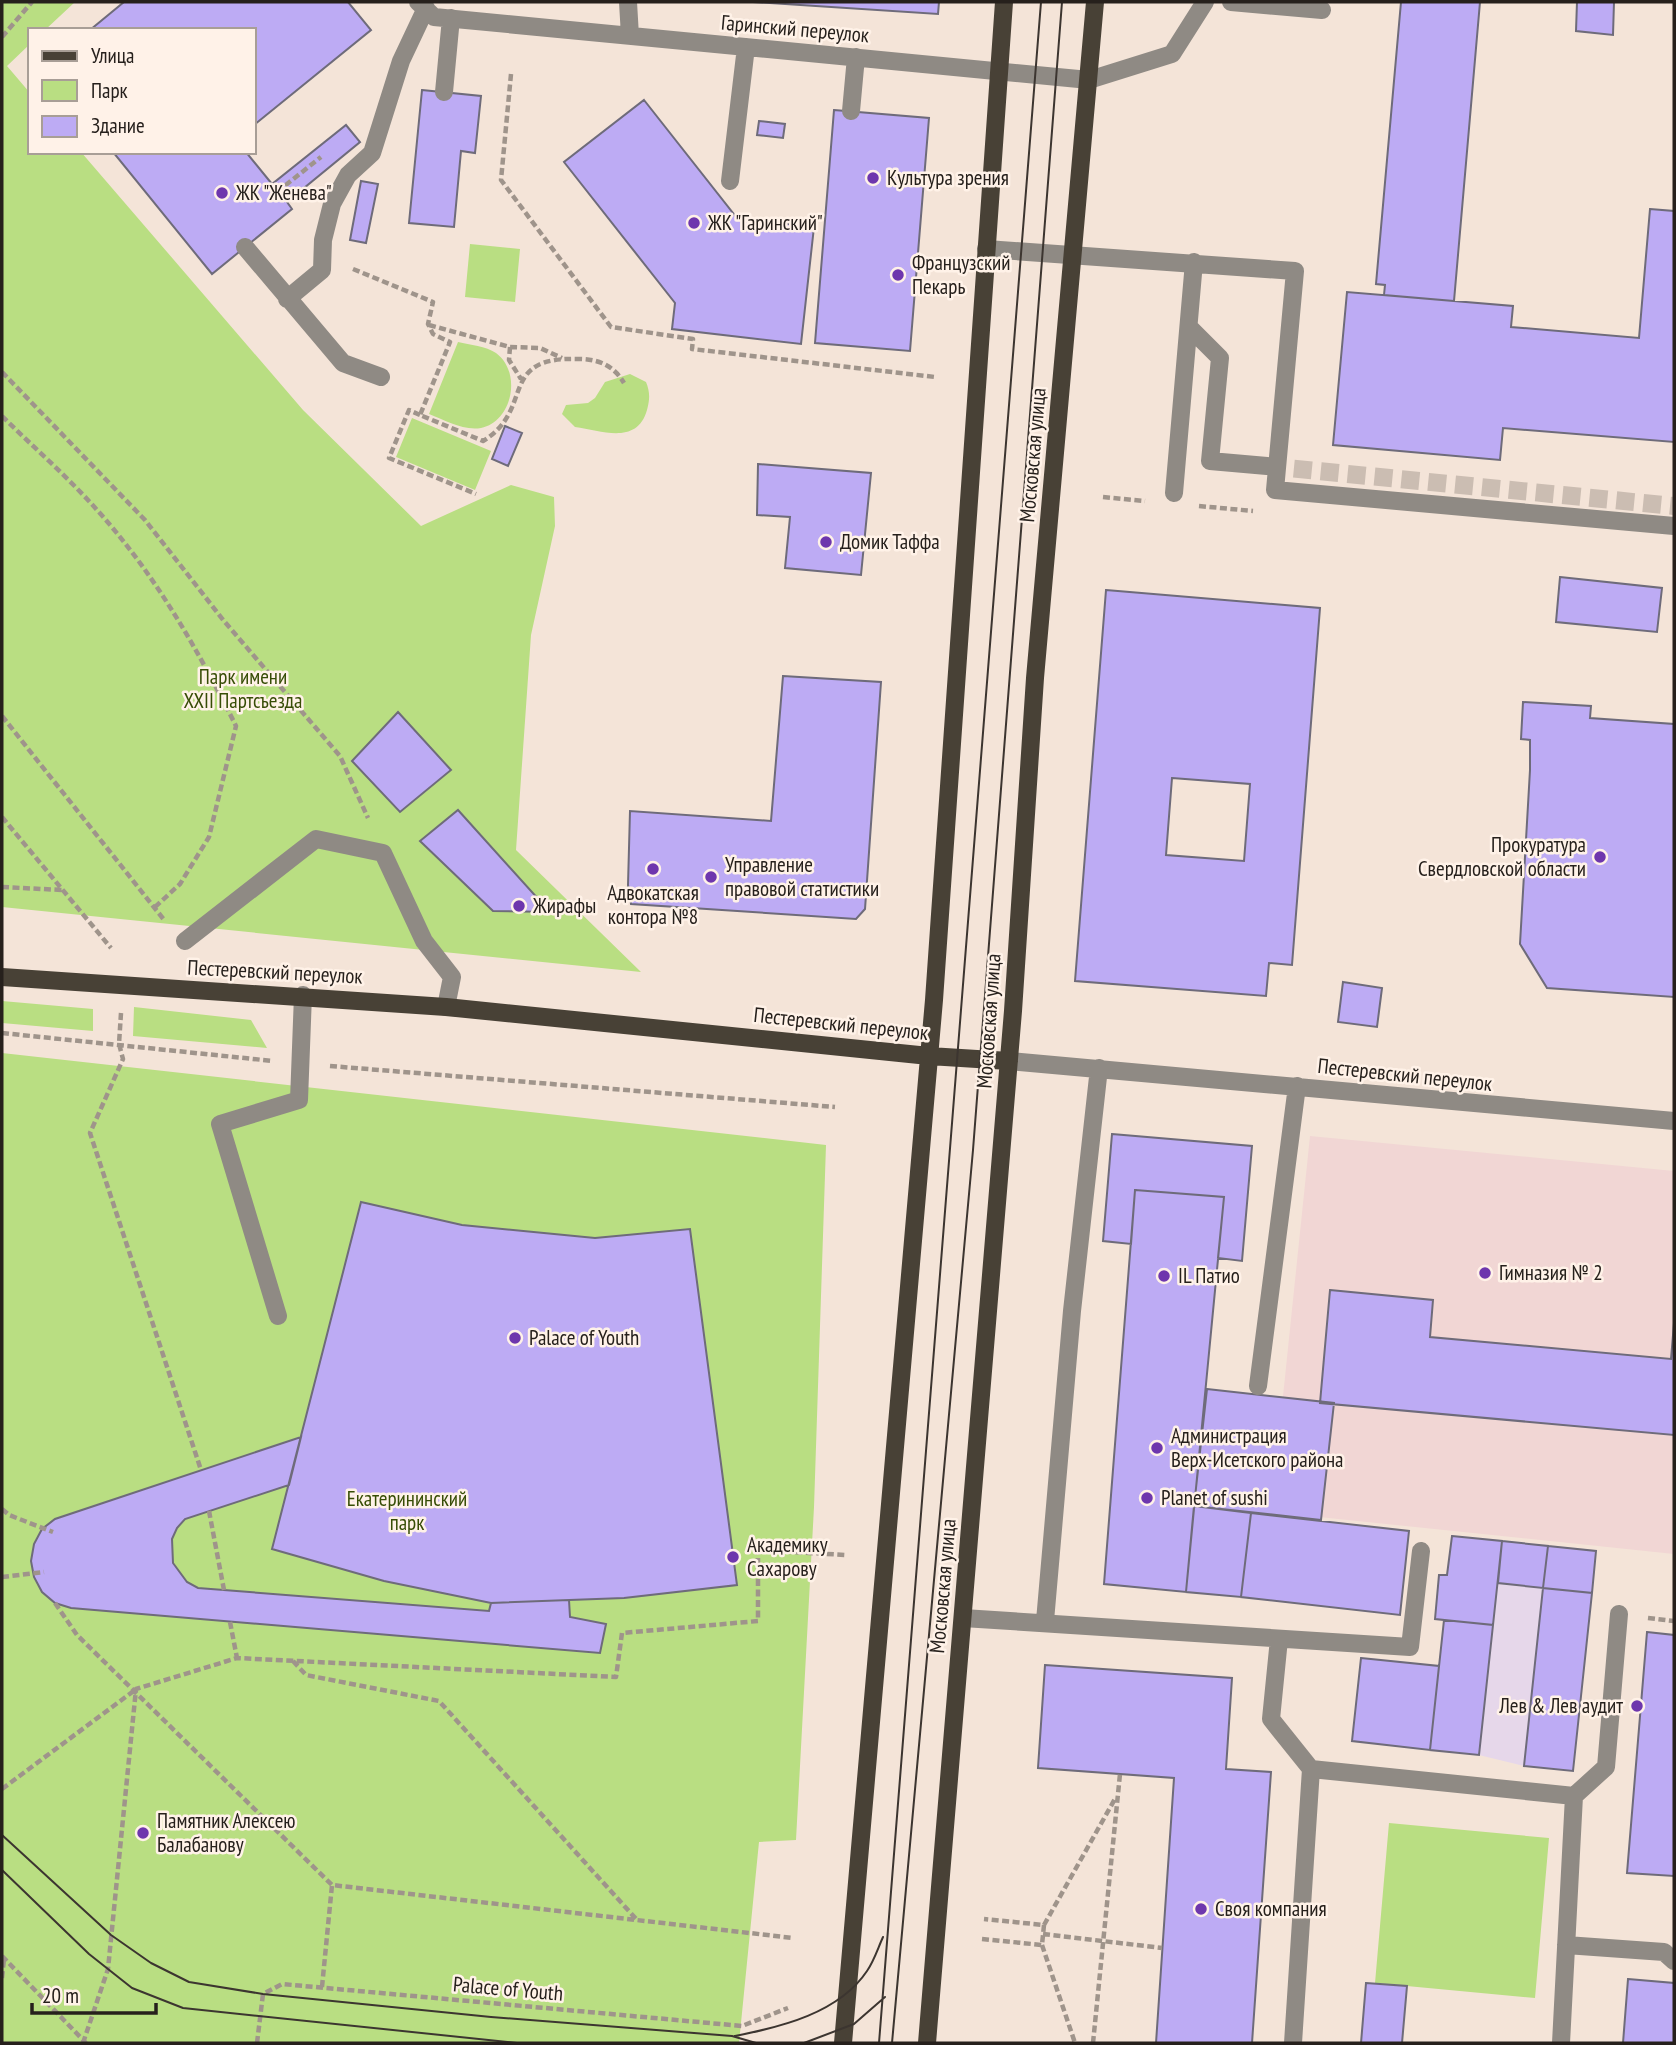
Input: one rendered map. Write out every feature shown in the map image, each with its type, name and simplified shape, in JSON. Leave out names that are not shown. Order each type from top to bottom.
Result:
[{"type":"main road","points":[[843,2043],[929,1056],[1004,2]]},
{"type":"main road","name":"Московская улица","points":[[927,2043],[1009,1061],[1035,678],[1096,2]]},
{"type":"main road","name":"Пестеревский переулок","points":[[2,977],[303,995],[929,1056],[1009,1061]]},
{"type":"street","points":[[628,2],[629,36]]},
{"type":"street","points":[[1089,80],[1172,54],[1205,2]]},
{"type":"street","points":[[1231,2],[1322,10]]},
{"type":"street","points":[[287,299],[322,270],[332,204],[348,175],[372,153],[422,5]]},
{"type":"street","name":"Гаринский переулок","points":[[422,5],[434,17],[451,19],[1089,80]]},
{"type":"street","points":[[444,92],[451,19]]},
{"type":"street","points":[[730,181],[746,47]]},
{"type":"street","points":[[851,111],[856,57]]},
{"type":"street","points":[[245,247],[343,363],[381,377]]},
{"type":"street","points":[[986,249],[1295,271],[1275,490],[1674,526]]},
{"type":"street","points":[[1174,493],[1195,262]]},
{"type":"street","points":[[1189,327],[1220,358],[1210,461],[1267,466]]},
{"type":"street","points":[[185,941],[316,839],[383,853],[424,941],[452,977],[446,1007]]},
{"type":"street","points":[[278,1316],[220,1124],[299,1100],[303,995]]},
{"type":"street","name":"Пестеревский переулок","points":[[1009,1061],[1297,1086],[1326,1092],[1674,1121]]},
{"type":"street","points":[[1045,1621],[1072,1311],[1099,1068]]},
{"type":"street","points":[[1258,1386],[1297,1086]]},
{"type":"street","points":[[963,1618],[1045,1621],[1410,1647],[1421,1551]]},
{"type":"street","points":[[1561,2043],[1574,1796],[1606,1767],[1619,1614]]},
{"type":"street","points":[[1279,1639],[1271,1719],[1311,1769],[1293,2043]]},
{"type":"street","points":[[1311,1769],[1574,1796]]},
{"type":"street","points":[[1566,1945],[1664,1952],[1674,1961]]},
{"type":"path","points":[[2,37],[32,2]]},
{"type":"path","points":[[511,74],[501,180],[611,327],[693,340],[692,349],[935,377]]},
{"type":"path","points":[[277,192],[331,149]]},
{"type":"path","points":[[323,257],[433,302],[428,324],[433,334],[450,342],[421,415]]},
{"type":"path","points":[[428,324],[510,347],[540,348],[562,358],[605,363],[618,372],[624,383]]},
{"type":"path","points":[[510,347],[509,360],[521,380]]},
{"type":"path","points":[[476,494],[389,458],[409,411],[483,441],[496,433],[511,415],[521,380],[534,365],[562,358]]},
{"type":"path","points":[[2,372],[145,520],[224,621],[340,756],[383,853]]},
{"type":"path","points":[[2,416],[97,509],[131,552],[198,649],[236,726],[209,837],[180,884],[154,908]]},
{"type":"path","points":[[2,716],[154,908],[185,941]]},
{"type":"path","points":[[2,817],[111,948]]},
{"type":"path","points":[[2,887],[63,890]]},
{"type":"path","points":[[2,1033],[299,1064],[835,1107]]},
{"type":"path","points":[[123,1059],[90,1133],[201,1470]]},
{"type":"path","points":[[2,1509],[9,1516],[54,1532]]},
{"type":"path","points":[[209,1511],[224,1590]]},
{"type":"path","points":[[2,1789],[136,1689],[237,1658],[616,1677],[622,1633],[758,1621],[758,1550],[845,1555]]},
{"type":"path","points":[[2,1577],[44,1572]]},
{"type":"path","points":[[55,1603],[77,1635],[136,1689],[332,1885],[793,1938]]},
{"type":"path","points":[[230,1622],[237,1658]]},
{"type":"path","points":[[292,1661],[306,1675],[439,1701],[638,1920]]},
{"type":"path","points":[[3,1957],[83,2043],[108,1969],[136,1689]]},
{"type":"path","points":[[1093,2043],[1119,1774]]},
{"type":"path","points":[[1075,2043],[1042,1945],[1044,1925],[1118,1794]]},
{"type":"path","points":[[322,1987],[332,1885]]},
{"type":"path","points":[[984,1919],[1044,1925]]},
{"type":"path","points":[[1043,1934],[1163,1948]]},
{"type":"path","points":[[982,1939],[1042,1945]]},
{"type":"path","points":[[2,1978],[3,1957]]},
{"type":"path","name":"Palace of Youth","points":[[257,2043],[262,1994],[282,1984],[742,2026],[788,2008]]},
{"type":"shaded area","name":"Гимназия № 2","points":[[1310,1136],[1674,1171],[1674,1554],[1271,1512]]},
{"type":"shaded area","points":[[1498,1583],[1592,1593],[1573,1771],[1524,1766],[1479,1755],[1352,1741],[1361,1658],[1439,1666],[1444,1620],[1493,1625]]},
{"type":"green space","name":"Парк имени XXII Партсъезда","points":[[2,2],[75,2],[47,28],[28,28],[28,46],[7,66],[28,91],[28,154],[83,154],[303,410],[421,526],[511,485],[554,497],[555,526],[531,635],[516,850],[641,972],[2,907]]},
{"type":"green space","points":[[470,244],[520,249],[515,302],[465,297]]},
{"type":"green space","points":[[458,342],[483,347],[496,353],[509,372],[511,383],[507,406],[492,424],[481,428],[461,426],[429,414]]},
{"type":"green space","points":[[630,374],[646,382],[649,392],[647,410],[635,428],[627,432],[607,433],[575,427],[562,414],[566,405],[588,403],[595,398],[605,382]]},
{"type":"green space","points":[[412,418],[491,451],[475,490],[396,457]]},
{"type":"green space","points":[[2,1001],[93,1009],[93,1031],[2,1023]]},
{"type":"green space","points":[[134,1007],[251,1020],[267,1048],[133,1036]]},
{"type":"green space","name":"Екатерининский парк","points":[[2,1053],[826,1145],[814,1507],[796,1840],[759,1842],[739,2043],[2,2043]]},
{"type":"green space","points":[[1389,1823],[1549,1838],[1535,1998],[1375,1983]]},
{"type":"building","name":"ЖК \"Женева\"","points":[[124,2],[348,2],[371,30],[256,123],[256,28],[92,28]]},
{"type":"building","points":[[753,2],[939,2],[938,14]]},
{"type":"building","points":[[1401,2],[1480,2],[1454,301],[1384,295],[1385,285],[1376,284]]},
{"type":"building","points":[[1577,2],[1614,2],[1613,35],[1576,31]]},
{"type":"building","points":[[422,90],[481,96],[475,153],[461,151],[454,227],[409,223]]},
{"type":"building","name":"ЖК \"Гаринский\"","points":[[644,100],[737,218],[814,227],[801,344],[672,329],[675,303],[564,162]]},
{"type":"building","points":[[834,110],[929,118],[910,351],[815,343]]},
{"type":"building","points":[[759,121],[785,124],[783,138],[757,135]]},
{"type":"building","name":"ЖК \"Женева\"","points":[[346,125],[360,142],[287,202],[292,209],[212,274],[115,154],[248,154],[272,184]]},
{"type":"building","points":[[361,181],[378,184],[366,243],[350,240]]},
{"type":"building","points":[[1650,209],[1674,211],[1674,442],[1503,428],[1500,460],[1333,445],[1347,292],[1513,306],[1511,327],[1639,338]]},
{"type":"building","points":[[505,426],[522,433],[508,466],[492,459]]},
{"type":"building","name":"Домик Таффа","points":[[758,464],[871,473],[861,575],[785,568],[790,517],[757,515]]},
{"type":"building","points":[[1560,577],[1662,588],[1657,632],[1556,622]]},
{"type":"building","points":[[1106,590],[1320,608],[1292,965],[1269,963],[1266,996],[1075,981]],"holes":[[[1172,778],[1250,784],[1244,861],[1166,855]]]},
{"type":"building","points":[[783,676],[881,682],[865,909],[856,919],[631,904],[628,885],[630,811],[771,821]]},
{"type":"building","name":"Прокуратура Свердловской области","points":[[1523,702],[1591,706],[1590,718],[1674,724],[1674,997],[1547,988],[1520,944],[1530,770],[1530,740],[1521,739]]},
{"type":"building","points":[[398,712],[451,770],[400,812],[352,761]]},
{"type":"building","points":[[458,810],[550,912],[493,911],[420,841]]},
{"type":"building","points":[[1343,982],[1382,988],[1377,1027],[1338,1022]]},
{"type":"building","points":[[1112,1134],[1252,1146],[1242,1261],[1218,1258],[1224,1197],[1135,1190],[1131,1244],[1103,1241]]},
{"type":"building","name":"Администрация Верх-Исетского района","points":[[1135,1190],[1224,1197],[1186,1592],[1104,1584]]},
{"type":"building","name":"Palace of Youth","points":[[361,1202],[462,1225],[595,1238],[690,1229],[737,1585],[624,1598],[491,1603],[384,1581],[272,1549]]},
{"type":"building","points":[[1330,1290],[1433,1300],[1430,1337],[1671,1359],[1674,1323],[1674,1435],[1320,1403]]},
{"type":"building","points":[[1207,1389],[1334,1403],[1321,1520],[1194,1506]]},
{"type":"building","points":[[301,1437],[289,1485],[185,1519],[177,1528],[172,1539],[173,1563],[187,1582],[198,1588],[489,1611],[491,1603],[569,1600],[570,1617],[606,1624],[600,1653],[71,1608],[55,1603],[42,1592],[34,1577],[31,1561],[34,1544],[42,1529],[55,1519]]},
{"type":"building","points":[[1194,1506],[1251,1513],[1241,1597],[1186,1592]]},
{"type":"building","points":[[1251,1513],[1409,1531],[1400,1615],[1241,1597]]},
{"type":"building","points":[[1452,1536],[1502,1541],[1493,1625],[1435,1619],[1439,1575],[1447,1575]]},
{"type":"building","points":[[1502,1541],[1548,1546],[1543,1588],[1498,1583]]},
{"type":"building","points":[[1548,1546],[1596,1551],[1592,1593],[1543,1588]]},
{"type":"building","points":[[1543,1588],[1592,1593],[1573,1771],[1524,1766]]},
{"type":"building","points":[[1444,1620],[1493,1625],[1479,1755],[1430,1750]]},
{"type":"building","points":[[1647,1632],[1674,1635],[1674,1876],[1627,1873]]},
{"type":"building","points":[[1361,1658],[1439,1666],[1430,1750],[1352,1741]]},
{"type":"building","points":[[1045,1665],[1232,1678],[1226,1769],[1271,1772],[1252,2043],[1156,2043],[1174,1778],[1038,1768]]},
{"type":"building","points":[[1628,1979],[1674,1983],[1674,2043],[1623,2043]]},
{"type":"building","points":[[1366,1983],[1407,1986],[1402,2043],[1361,2043]]},
{"type":"tunnel","points":[[1267,466],[1674,506]]},
{"type":"tram line","points":[[879,2043],[1041,2]]},
{"type":"tram line","points":[[892,2043],[973,1150],[1062,2]]},
{"type":"tram line","points":[[2,1835],[111,1935],[151,1963],[189,1982],[263,1994],[491,2017],[732,2036],[756,2043]]},
{"type":"tram line","points":[[2,1870],[89,1954],[132,1988],[183,2008],[517,2043]]},
{"type":"tram line","points":[[735,2036],[790,2023],[841,1998],[867,1971],[883,1937]]},
{"type":"tram line","points":[[804,2043],[854,2024],[885,1997]]},
{"type":"place","name":"Культура зрения","points":[[873,178]]},
{"type":"place","name":"ЖК \"Женева\"","points":[[222,193]]},
{"type":"place","name":"ЖК \"Гаринский\"","points":[[694,223]]},
{"type":"place","name":"Французский Пекарь","points":[[898,275]]},
{"type":"place","name":"Домик Таффа","points":[[826,542]]},
{"type":"place","name":"Прокуратура Свердловской области","points":[[1600,857]]},
{"type":"place","name":"Адвокатская контора №8","points":[[653,869]]},
{"type":"place","name":"Управление правовой статистики","points":[[711,877]]},
{"type":"place","name":"Жирафы","points":[[519,906]]},
{"type":"place","name":"Гимназия № 2","points":[[1485,1273]]},
{"type":"place","name":"IL Патио","points":[[1164,1276]]},
{"type":"place","name":"Palace of Youth","points":[[515,1338]]},
{"type":"place","name":"Администрация Верх-Исетского района","points":[[1157,1448]]},
{"type":"place","name":"Planet of sushi","points":[[1147,1498]]},
{"type":"place","name":"Академику Сахарову","points":[[733,1557]]},
{"type":"place","name":"Лев & Лев аудит","points":[[1637,1706]]},
{"type":"place","name":"Памятник Алексею Балабанову","points":[[143,1833]]},
{"type":"place","name":"Своя компания","points":[[1201,1909]]}]
